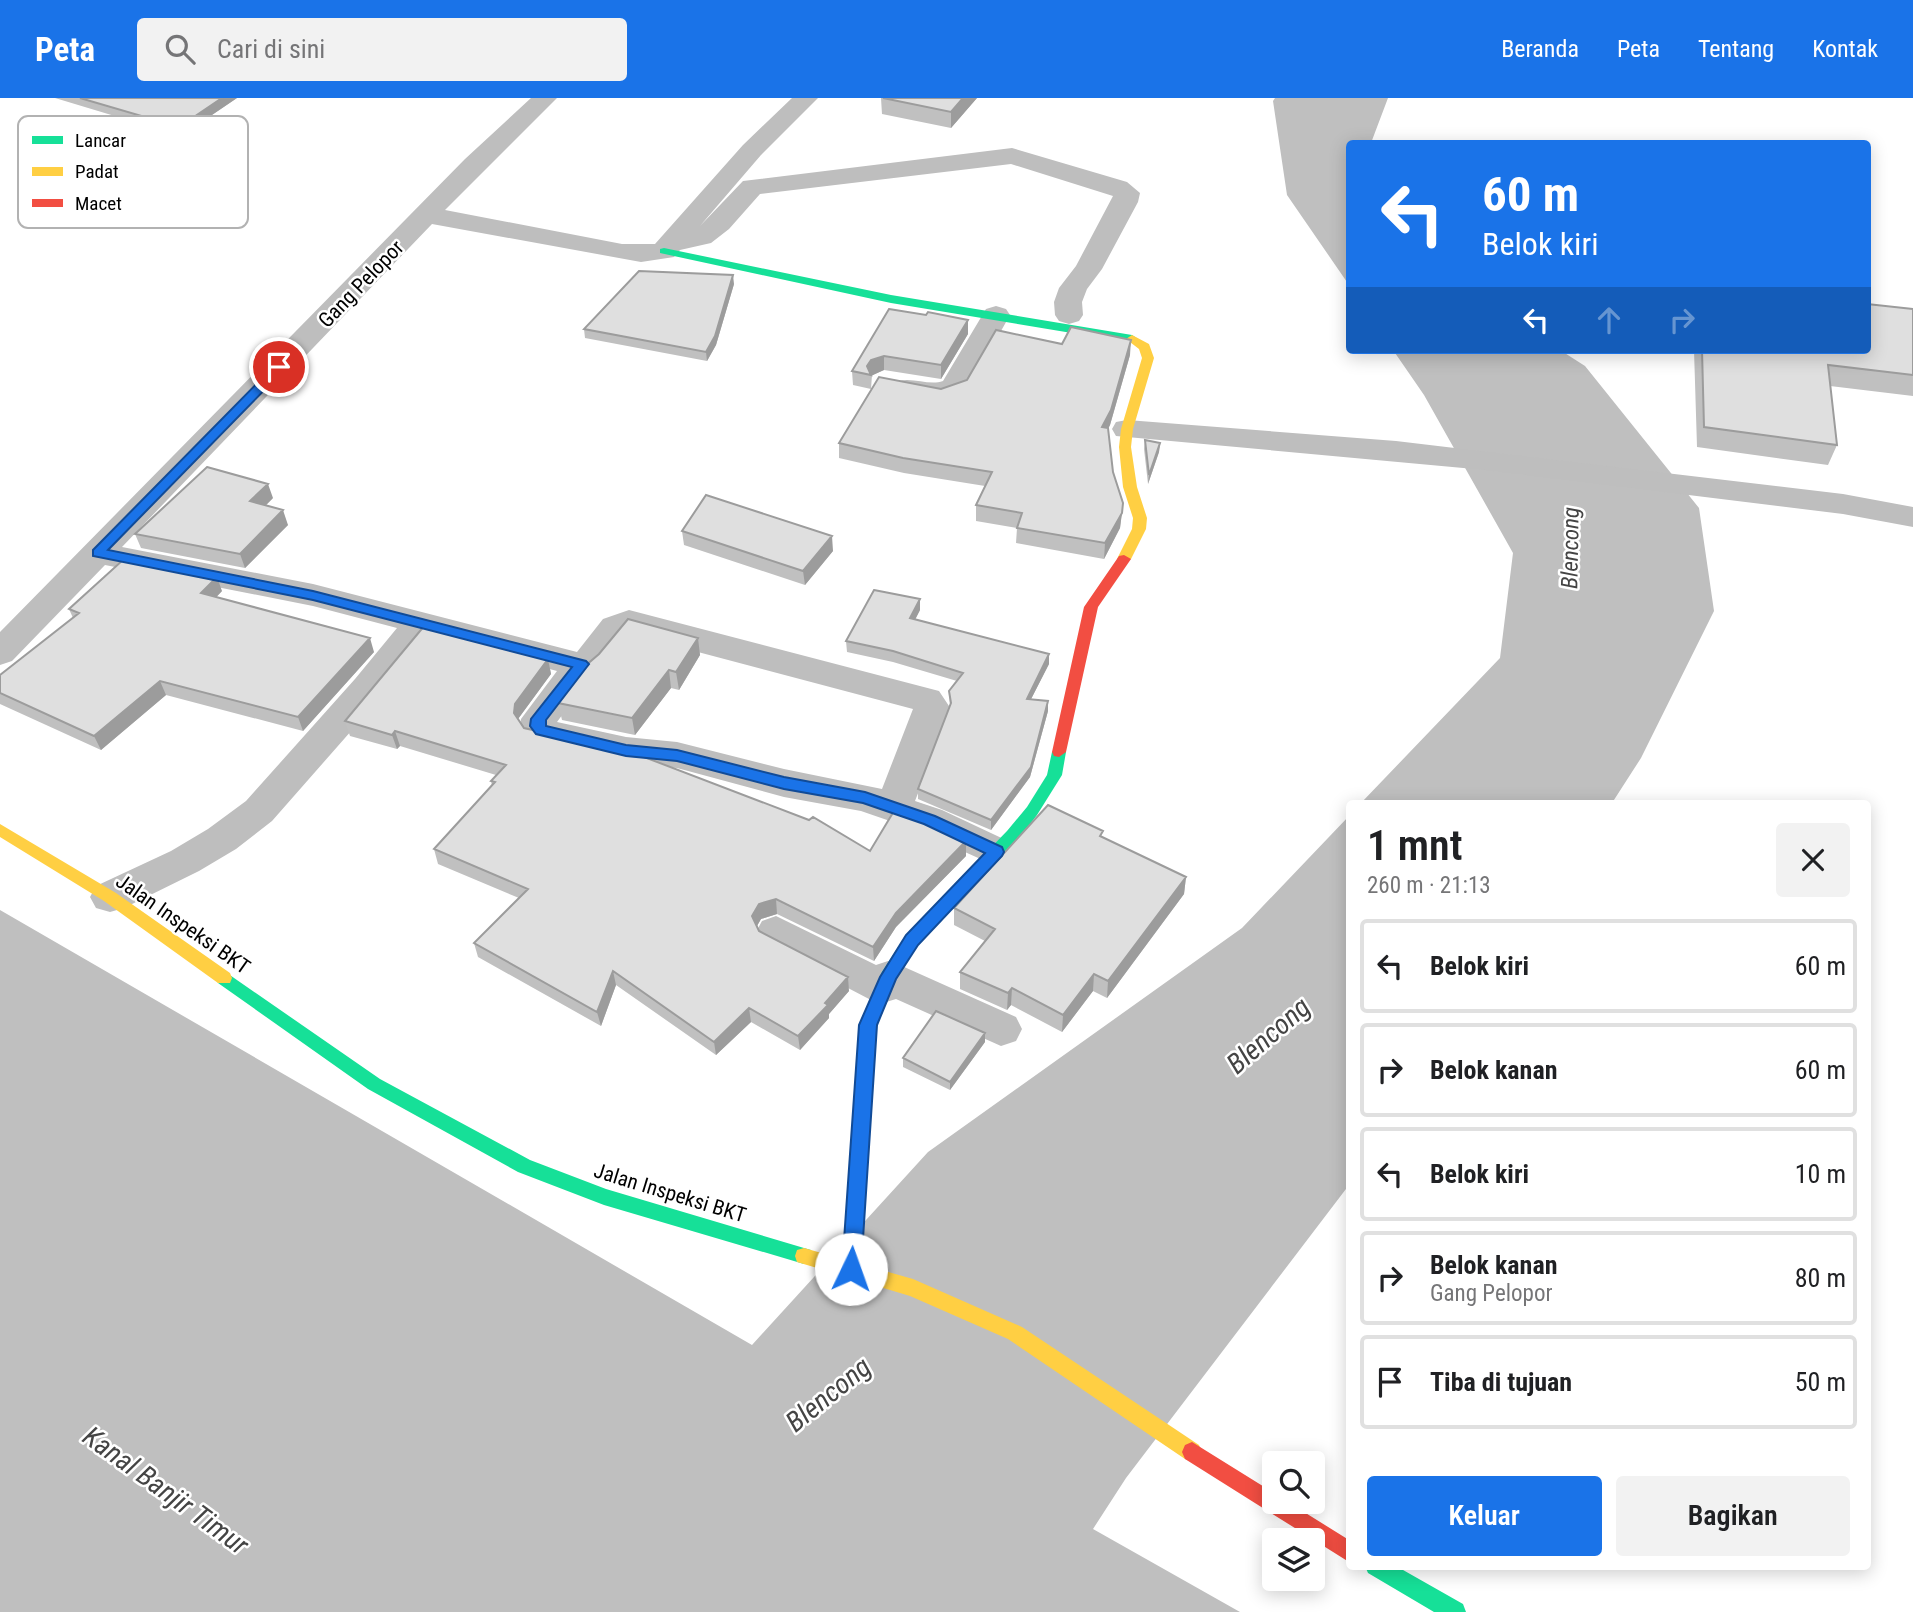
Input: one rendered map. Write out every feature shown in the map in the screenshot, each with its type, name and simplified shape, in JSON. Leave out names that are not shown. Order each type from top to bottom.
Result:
[{"type":"street","name":"Gang Pelopor","points":[[0,653],[474,165],[545,98]]},
{"type":"street","points":[[669,246],[752,150],[806,98]]},
{"type":"street","points":[[428,215],[622,253],[640,254],[700,240],[712,232],[752,187],[1012,156],[1127,193],[1125,202],[1094,258],[1073,288],[1068,302],[1069,315]]},
{"type":"street","points":[[669,246],[880,298],[996,315],[1140,343],[1147,349],[1148,359],[1127,429],[1125,461],[1140,518],[1139,528],[1124,559],[1091,607],[1070,688],[1054,775],[1032,811],[912,940],[886,982],[868,1025],[856,1164],[851,1269]]},
{"type":"street","points":[[885,382],[942,393],[950,391],[955,387],[996,315]]},
{"type":"street","points":[[1127,429],[1228,435],[1448,457],[1843,504],[1913,517]]},
{"type":"street","points":[[98,553],[313,595],[585,666],[614,627],[621,622],[629,622],[926,701],[931,706],[931,713],[893,807]]},
{"type":"street","points":[[110,897],[186,861],[222,839],[259,811],[368,688],[420,623]]},
{"type":"street","points":[[581,664],[539,719],[538,726],[541,731],[626,750],[677,755],[784,783],[865,798],[929,820],[996,852]]},
{"type":"street","name":"Jalan Inspeksi BKT","points":[[0,830],[110,897],[374,1084],[524,1166],[604,1197],[913,1288],[1015,1334],[1233,1479],[1346,1550]]},
{"type":"street","points":[[776,932],[886,982],[1001,1029]]},
{"type":"street","points":[[1382,1570],[1455,1612]]},
{"type":"water","points":[[1275,98],[1388,98],[1372,140],[1346,140],[1346,281],[1287,195],[1273,101]]},
{"type":"water","name":"Blencong","points":[[1396,354],[1566,354],[1585,366],[1699,508],[1714,611],[1641,758],[1614,800],[1364,800],[1500,658],[1513,553],[1424,395]]},
{"type":"water","points":[[1346,819],[1346,1189],[1126,1478],[1093,1529],[1240,1612],[0,1612],[0,910],[752,1345],[928,1152],[1242,928]]},
{"type":"building","points":[[80,98],[222,98],[195,116],[141,116]]},
{"type":"building","points":[[883,98],[963,98],[951,112]]},
{"type":"building","points":[[639,271],[733,275],[715,336],[706,352],[584,329]]},
{"type":"building","points":[[1871,304],[1913,309],[1913,375],[1828,365],[1837,445],[1704,427],[1702,354],[1871,354]]},
{"type":"building","points":[[889,309],[926,315],[928,312],[968,320],[941,365],[884,356],[871,360],[867,366],[871,375],[852,371]]},
{"type":"building","points":[[1071,327],[1131,340],[1111,410],[1102,427],[1108,428],[1113,472],[1123,503],[1122,513],[1105,543],[1017,528],[1022,513],[976,505],[992,472],[903,458],[839,443],[879,377],[941,389],[967,380],[996,330],[1062,344]]},
{"type":"building","points":[[1145,440],[1160,443],[1149,475]]},
{"type":"building","points":[[207,467],[268,484],[250,501],[283,510],[240,554],[135,534]]},
{"type":"building","points":[[706,495],[832,536],[803,571],[682,531]]},
{"type":"building","points":[[124,559],[217,577],[201,593],[370,638],[298,717],[160,681],[94,736],[0,693],[0,675],[79,613],[69,609]]},
{"type":"building","points":[[874,590],[920,599],[910,618],[1049,654],[1027,699],[1048,701],[1031,767],[991,820],[918,789],[951,703],[949,691],[963,673],[893,651],[846,641]]},
{"type":"building","points":[[628,619],[698,638],[676,672],[669,670],[632,718],[558,703],[584,667],[599,654]]},
{"type":"building","points":[[425,625],[548,659],[515,704],[514,713],[524,728],[631,752],[809,820],[813,817],[870,851],[894,811],[966,841],[896,913],[873,947],[776,899],[759,904],[752,916],[759,931],[848,977],[825,1003],[828,1005],[798,1036],[749,1008],[714,1042],[613,971],[597,1012],[474,943],[528,889],[434,849],[495,782],[491,781],[506,765],[395,731],[392,735],[345,721]]},
{"type":"building","points":[[1048,805],[1103,831],[1100,836],[1186,877],[1108,981],[1094,974],[1063,1015],[1012,988],[1008,993],[960,972],[995,929],[954,908]]},
{"type":"building","points":[[936,1011],[985,1033],[950,1082],[903,1058]]},
{"type":"traffic: fast","points":[[664,251],[891,299],[1132,339]]},
{"type":"traffic: fast","points":[[851,1269],[868,1025],[888,977],[912,940],[1013,835],[1032,811],[1054,775],[1059,752]]},
{"type":"traffic: fast","points":[[224,978],[374,1084],[524,1166],[604,1197],[804,1256]]},
{"type":"traffic: fast","points":[[1382,1570],[1455,1612]]},
{"type":"traffic: slow","points":[[1124,559],[1139,529],[1140,518],[1130,487],[1125,447],[1127,429],[1148,358],[1145,347],[1132,339]]},
{"type":"traffic: slow","points":[[0,830],[110,897],[224,978]]},
{"type":"traffic: slow","points":[[804,1256],[913,1288],[1015,1333],[1192,1452]]},
{"type":"traffic: jam","points":[[1059,752],[1091,607],[1124,559]]},
{"type":"traffic: jam","points":[[1192,1452],[1346,1550]]},
{"type":"route","points":[[279,367],[98,553],[313,595],[581,664],[539,719],[538,726],[541,731],[626,750],[677,755],[784,783],[865,798],[929,820],[996,852],[912,940],[888,977],[868,1025],[855,1178],[851,1269]]},
{"type":"water label","name":"Kanal Banjir Timur","points":[[166,1490]]}]
